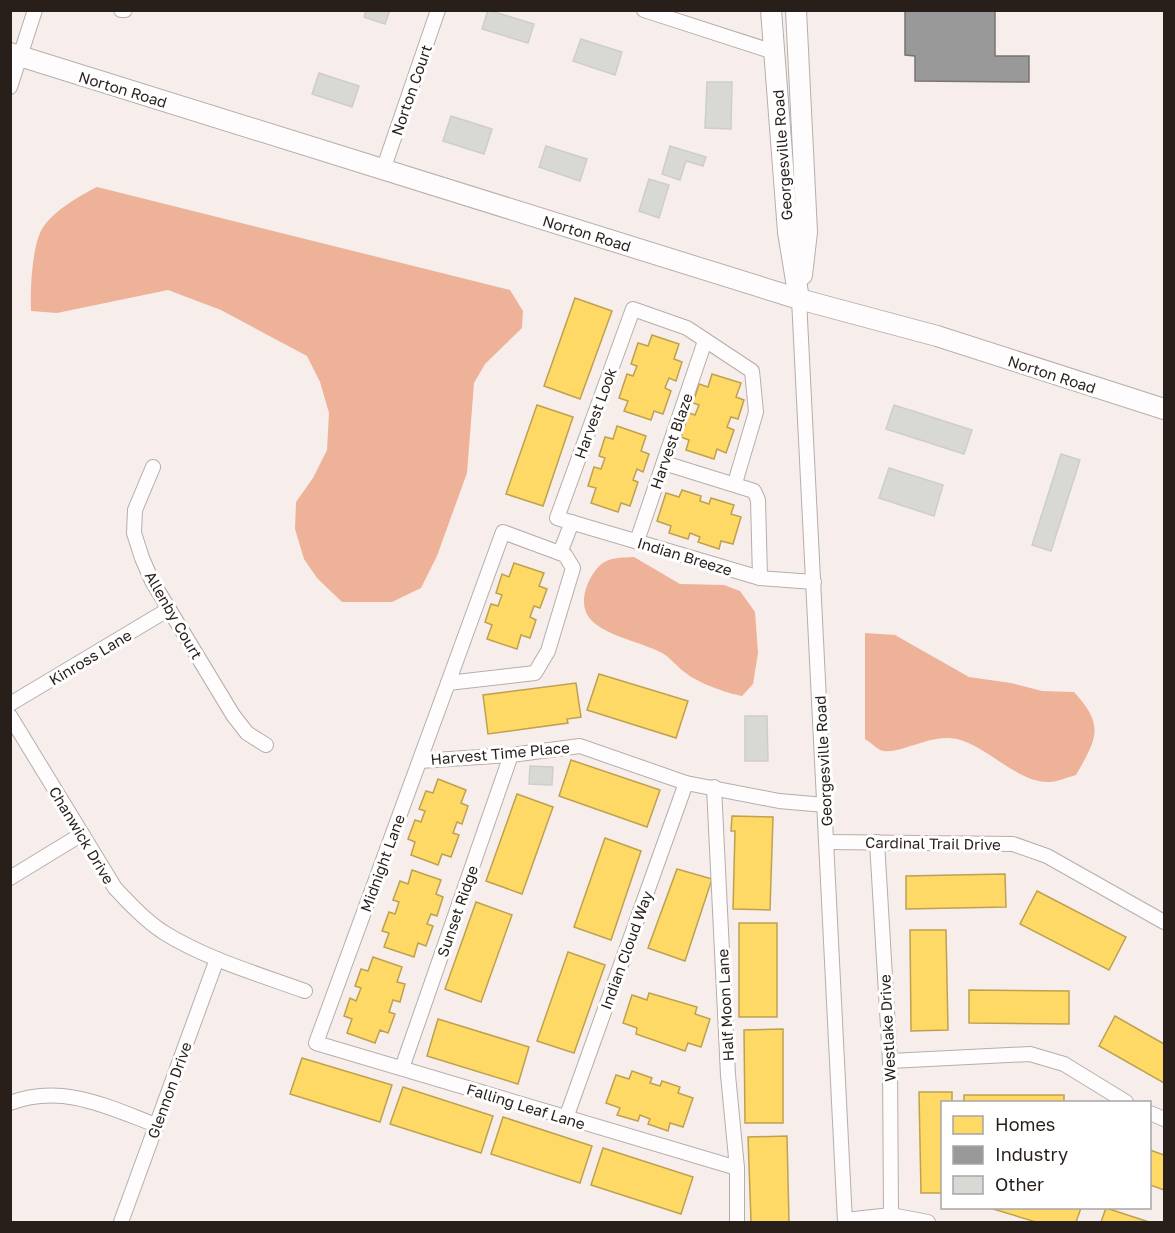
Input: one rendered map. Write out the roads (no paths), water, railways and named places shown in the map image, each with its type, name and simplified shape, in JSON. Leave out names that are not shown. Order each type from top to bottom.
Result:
[{"type":"main road","name":"Georgesville Road","points":[[771,10],[788,232],[799,299]]},
{"type":"main road","name":"Georgesville Road","points":[[796,10],[807,232],[799,299]]},
{"type":"main road","name":"Norton Road","points":[[15,55],[799,299],[937,336],[1164,410]]},
{"type":"street","points":[[10,87],[15,55],[35,10]]},
{"type":"street","name":"Norton Court","points":[[384,170],[438,10]]},
{"type":"street","points":[[644,10],[774,52]]},
{"type":"street","name":"Georgesville Road","points":[[799,299],[845,1221]]},
{"type":"street","name":"Harvest Look","points":[[557,518],[633,309],[687,328],[705,341]]},
{"type":"street","points":[[705,341],[752,371],[754,380],[756,412],[735,483]]},
{"type":"street","name":"Harvest Blaze","points":[[637,541],[705,341]]},
{"type":"street","points":[[664,463],[754,490],[758,500],[760,578]]},
{"type":"street","name":"Allenby Court","points":[[153,467],[135,510],[134,533],[152,581],[233,715],[247,733],[266,745]]},
{"type":"street","name":"Indian Breeze","points":[[557,518],[760,578],[814,582]]},
{"type":"street","points":[[448,683],[535,673],[548,651],[573,568],[571,561],[560,553],[572,522]]},
{"type":"street","name":"Midnight Lane","points":[[316,1043],[502,532],[560,553]]},
{"type":"street","name":"Kinross Lane","points":[[10,704],[169,609]]},
{"type":"street","name":"Chanwick Drive","points":[[10,716],[115,888],[137,912],[164,932],[218,959],[305,991]]},
{"type":"street","name":"Harvest Time Place","points":[[420,760],[512,755],[580,746],[686,783],[779,801],[825,805]]},
{"type":"street","name":"Sunset Ridge","points":[[402,1068],[512,755]]},
{"type":"street","name":"Indian Cloud Way","points":[[566,1118],[686,783]]},
{"type":"street","name":"Half Moon Lane","points":[[714,787],[728,1076],[737,1167],[737,1222]]},
{"type":"street","points":[[10,878],[82,834]]},
{"type":"street","name":"Cardinal Trail Drive","points":[[827,842],[920,845],[1013,844],[1047,856],[1164,922]]},
{"type":"street","name":"Westlake Drive","points":[[877,842],[890,1061],[891,1215]]},
{"type":"street","name":"Glennon Drive","points":[[121,1222],[218,959]]},
{"type":"street","name":"Falling Leaf Lane","points":[[316,1043],[737,1167]]},
{"type":"street","points":[[890,1061],[1030,1054],[1064,1064],[1124,1101]]},
{"type":"street","points":[[10,1103],[22,1099],[64,1094],[85,1099],[156,1125]]},
{"type":"street","points":[[845,1221],[891,1215],[928,1222]]}]
